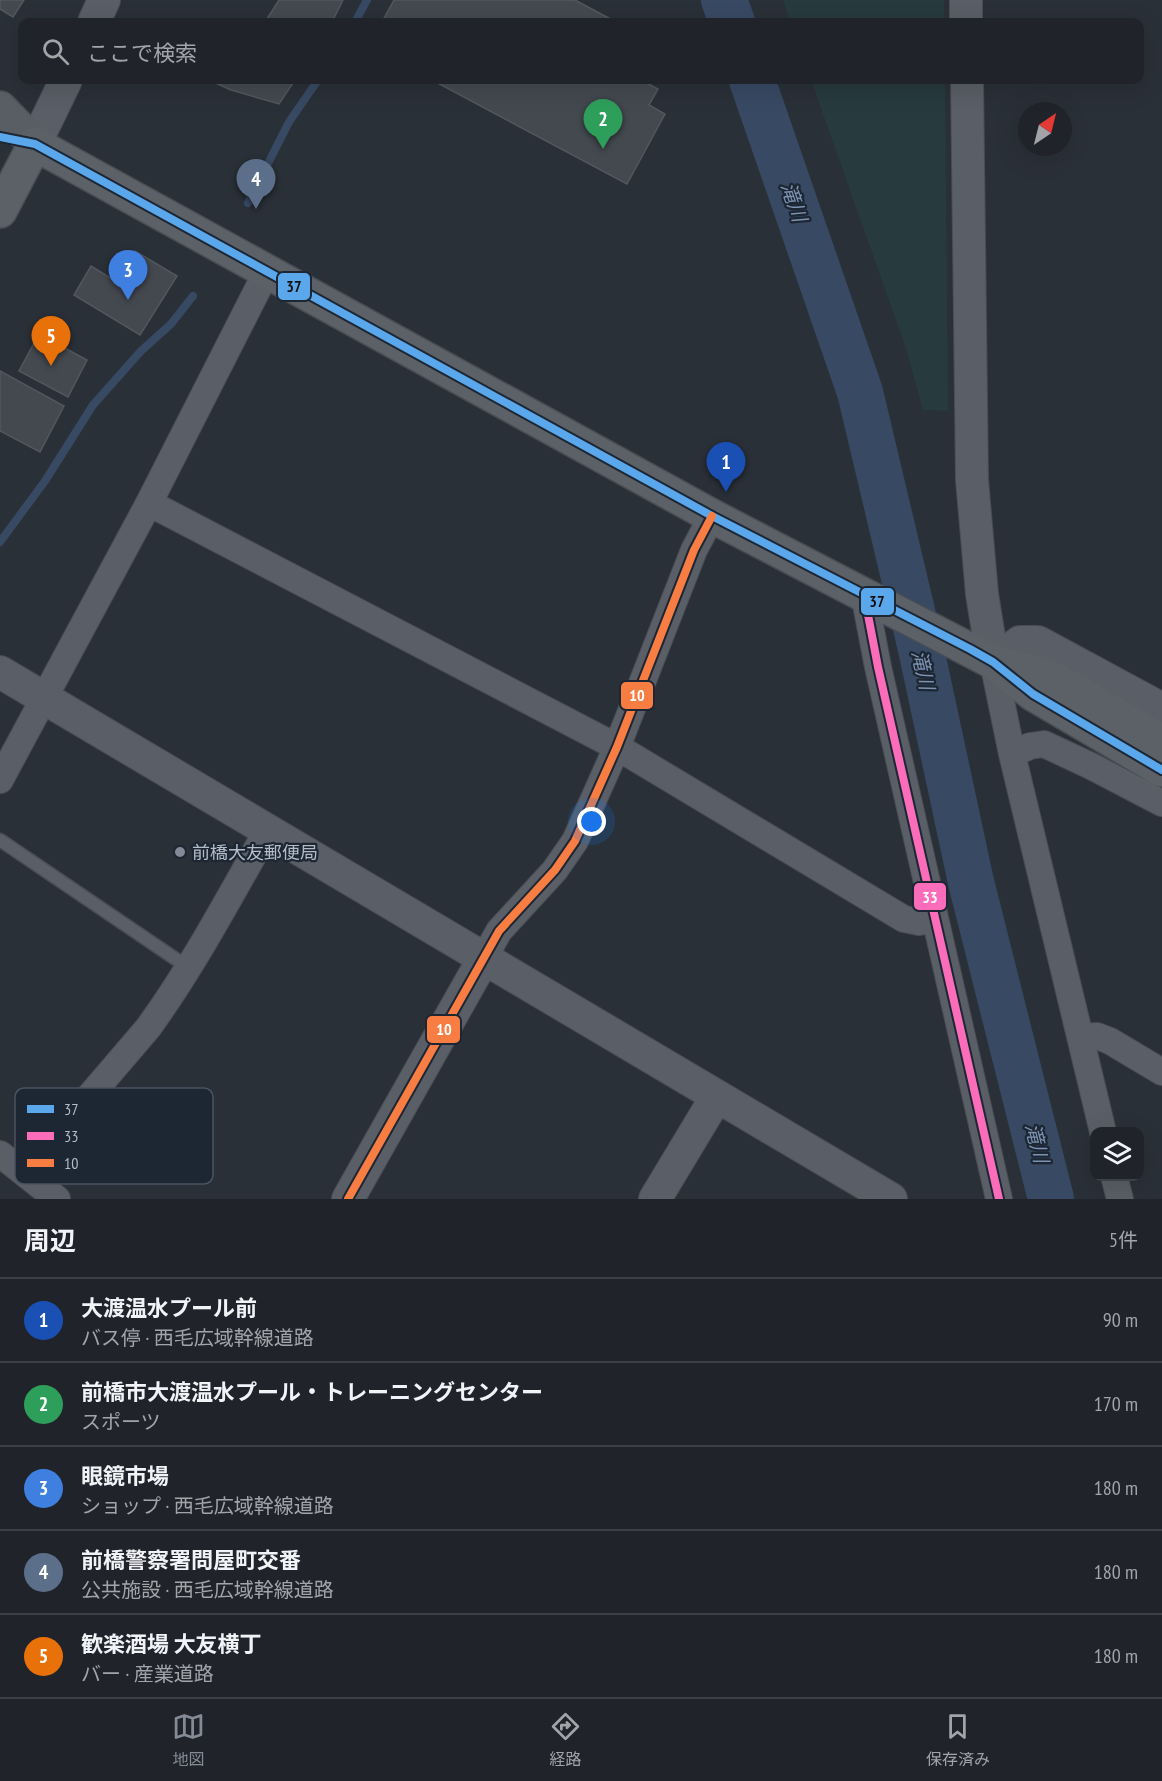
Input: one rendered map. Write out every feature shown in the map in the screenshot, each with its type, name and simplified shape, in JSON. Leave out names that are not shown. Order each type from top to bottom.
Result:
[{"type":"main road","points":[[0,108],[34,144]]},
{"type":"main road","points":[[0,137],[34,144],[538,423],[711,516],[982,655],[1033,694],[1162,770]]},
{"type":"main road","points":[[0,211],[34,144]]},
{"type":"main road","points":[[982,655],[1046,674],[1162,741]]},
{"type":"street","points":[[96,18],[104,0]]},
{"type":"street","points":[[966,0],[966,18]]},
{"type":"street","points":[[34,144],[64,84]]},
{"type":"street","points":[[967,84],[972,480],[982,594],[982,655],[1012,754],[1102,1127]]},
{"type":"street","points":[[0,780],[148,503],[267,271]]},
{"type":"street","points":[[148,503],[617,747],[904,918],[920,922],[934,919]]},
{"type":"street","points":[[348,1199],[499,931],[555,870],[575,841],[617,747],[694,549],[711,516]]},
{"type":"street","points":[[871,598],[878,667],[999,1199]]},
{"type":"street","points":[[982,655],[1020,642],[1038,642],[1162,709]]},
{"type":"street","points":[[0,672],[891,1199]]},
{"type":"street","points":[[1012,754],[1030,746],[1044,744],[1091,765],[1162,803]]},
{"type":"street","points":[[97,1088],[148,1028],[189,968],[267,831]]},
{"type":"street","points":[[1080,1037],[1097,1036],[1110,1041],[1162,1072]]},
{"type":"street","points":[[655,1199],[717,1096]]},
{"type":"street","points":[[0,1154],[15,1165]]},
{"type":"street","points":[[1115,1181],[1120,1199]]},
{"type":"street","points":[[39,1184],[57,1199]]},
{"type":"lane","points":[[0,840],[189,968]]},
{"type":"green space","points":[[783,0],[944,0],[944,18],[790,18]]},
{"type":"green space","points":[[812,84],[945,84],[948,411],[923,410],[906,348]]},
{"type":"building","points":[[0,0],[24,0],[13,17],[0,9]]},
{"type":"building","points":[[279,0],[343,0],[334,18],[268,18]]},
{"type":"building","points":[[394,0],[575,0],[609,18],[384,18]]},
{"type":"building","points":[[218,84],[292,84],[279,104]]},
{"type":"building","points":[[440,84],[649,84],[658,89],[649,105],[665,114],[627,184]]},
{"type":"building","points":[[135,251],[177,276],[140,335],[74,295],[91,266],[117,282]]},
{"type":"building","points":[[39,334],[87,360],[68,397],[19,371]]},
{"type":"building","points":[[0,371],[64,406],[40,452],[0,431]]},
{"type":"waterway","points":[[357,18],[367,0]]},
{"type":"waterway","name":"滝川","points":[[724,0],[731,18]]},
{"type":"waterway","points":[[248,203],[289,122],[315,84]]},
{"type":"waterway","name":"滝川","points":[[753,84],[860,392],[921,649],[971,882],[1051,1199]]},
{"type":"waterway","points":[[0,542],[45,481],[93,405],[141,351],[171,324],[193,296]]},
{"type":"transit line","name":"37","points":[[0,137],[35,144],[712,516],[970,649],[993,662],[1033,694],[1162,770]]},
{"type":"transit line","name":"10","points":[[348,1199],[499,931],[555,870],[575,841],[617,747],[694,550],[712,516]]},
{"type":"transit line","name":"33","points":[[864,594],[878,667],[999,1199]]},
{"type":"place","name":"前橋市大渡温水プール・トレーニングセンター","points":[[603,149]]},
{"type":"place","name":"前橋警察署問屋町交番","points":[[256,209]]},
{"type":"place","name":"眼鏡市場","points":[[128,300]]},
{"type":"place","name":"歓楽酒場 大友横丁","points":[[51,366]]},
{"type":"place","name":"大渡温水プール前","points":[[726,492]]},
{"type":"place","name":"前橋大友郵便局","points":[[180,852]]}]
